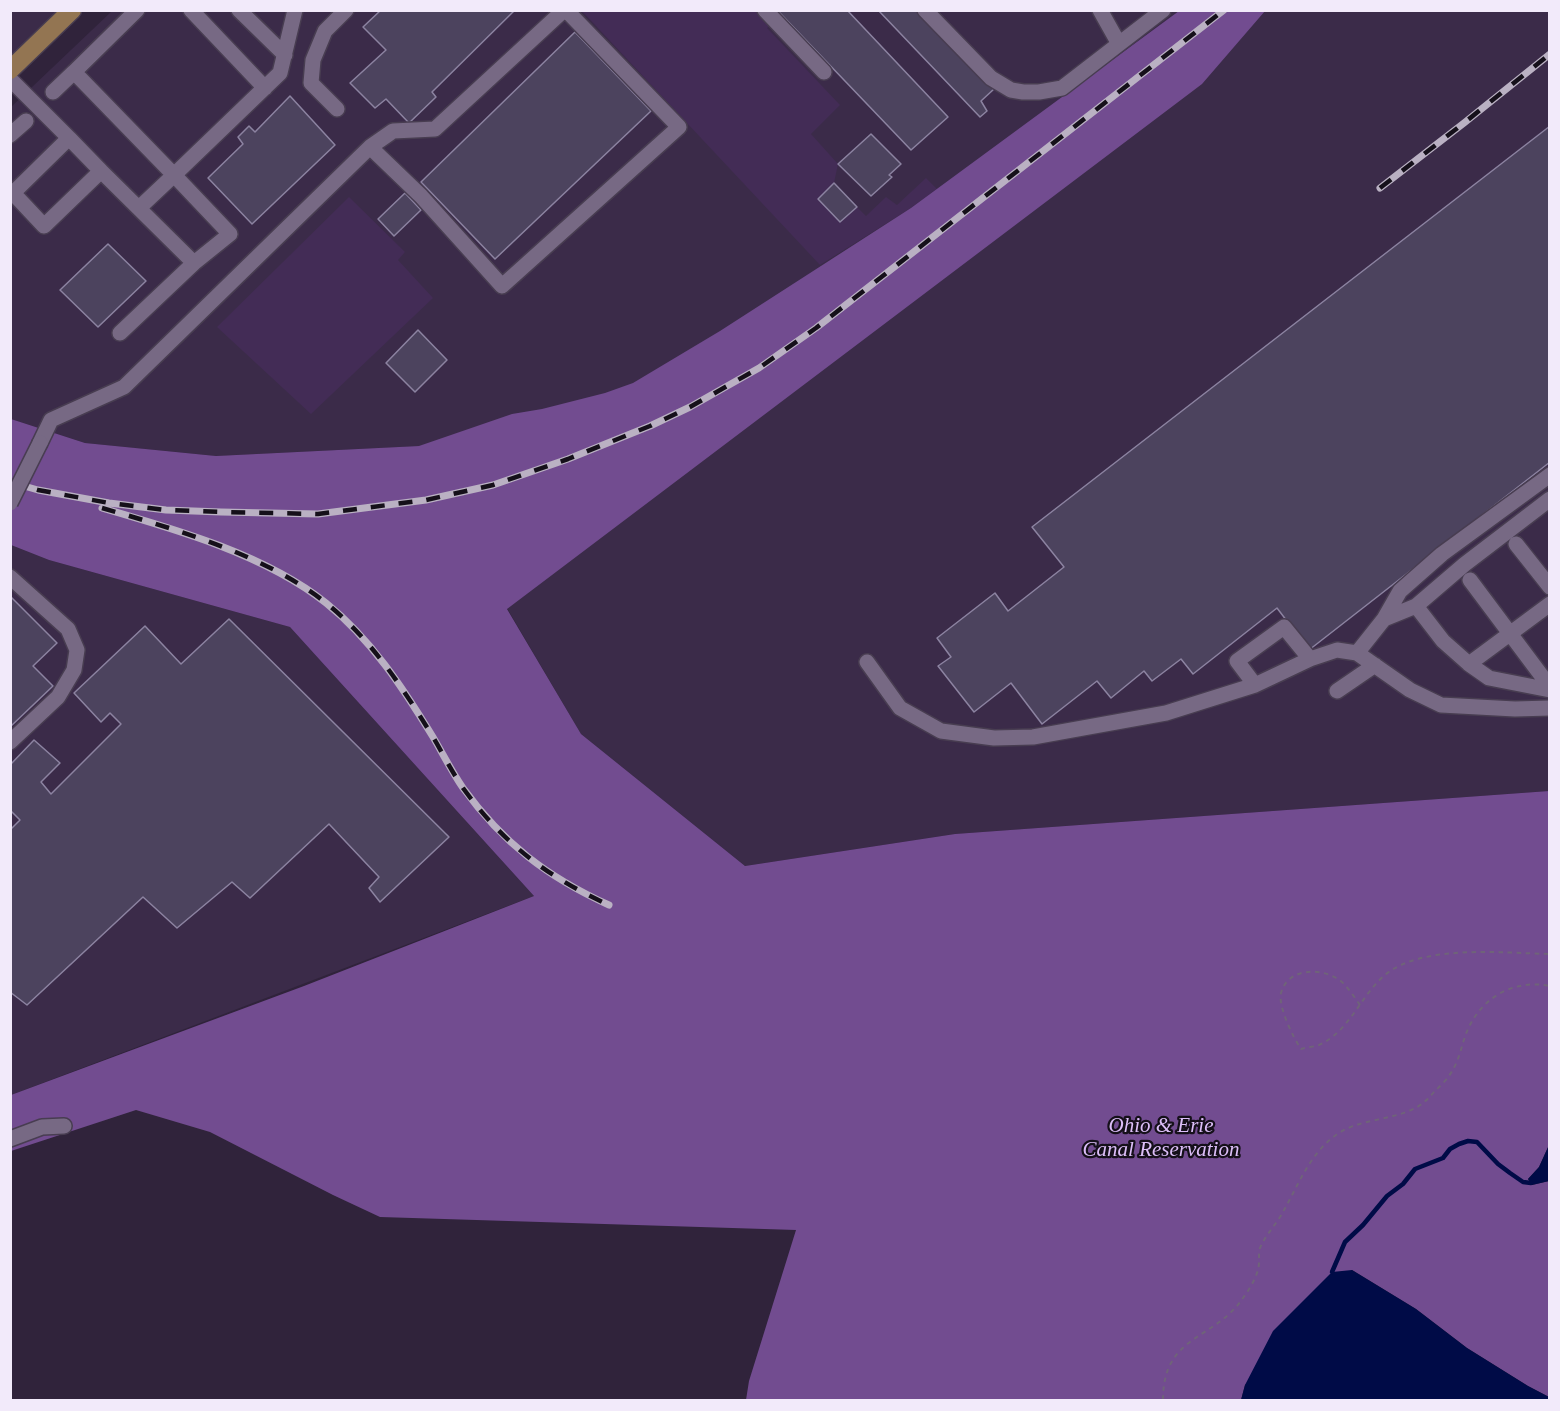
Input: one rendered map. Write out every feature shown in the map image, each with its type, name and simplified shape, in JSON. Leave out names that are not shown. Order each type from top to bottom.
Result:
[{"type":"main road","points":[[10,70],[72,10]]},
{"type":"lane","points":[[53,92],[137,10]]},
{"type":"lane","points":[[190,10],[265,88]]},
{"type":"lane","points":[[239,10],[285,55]]},
{"type":"lane","points":[[139,208],[280,73],[295,10]]},
{"type":"lane","points":[[337,109],[311,83],[313,60],[325,31],[346,10]]},
{"type":"lane","points":[[10,503],[51,420],[124,387],[370,147],[393,131],[435,129],[565,10],[679,128],[502,286],[421,196],[370,147]]},
{"type":"lane","points":[[765,10],[824,72]]},
{"type":"lane","points":[[925,10],[991,78],[1011,90],[1023,92],[1062,88],[1163,10]]},
{"type":"lane","points":[[1100,10],[1119,44]]},
{"type":"lane","points":[[74,72],[230,234],[194,263],[120,333]]},
{"type":"lane","points":[[10,79],[194,263]]},
{"type":"lane","points":[[10,135],[26,121]]},
{"type":"lane","points":[[69,138],[12,191],[44,226],[101,171]]},
{"type":"lane","points":[[1357,653],[1384,619],[1400,591],[1443,554],[1550,475]]},
{"type":"lane","points":[[1384,619],[1416,606],[1465,564],[1550,499]]},
{"type":"lane","points":[[1516,544],[1550,587]]},
{"type":"lane","points":[[10,577],[68,629],[77,650],[74,670],[58,697],[10,742]]},
{"type":"lane","points":[[1470,580],[1550,688]]},
{"type":"lane","points":[[1469,664],[1550,604]]},
{"type":"lane","points":[[1416,606],[1443,641],[1489,678],[1550,688]]},
{"type":"lane","points":[[1255,685],[1237,661],[1284,627],[1310,659]]},
{"type":"lane","points":[[867,662],[900,708],[940,731],[994,738],[1033,737],[1166,713],[1255,685],[1310,659],[1337,650],[1357,653],[1410,690],[1441,705],[1515,709],[1550,708]]},
{"type":"lane","points":[[1337,691],[1375,665]]},
{"type":"lane","points":[[10,1139],[42,1127],[64,1126]]},
{"type":"path","points":[[1360,1005],[1341,982],[1326,974],[1303,971],[1289,979],[1281,994],[1285,1017],[1292,1036],[1301,1049],[1319,1044],[1342,1028],[1360,1005],[1374,985],[1386,974],[1413,959],[1445,954],[1550,954]]},
{"type":"path","points":[[1163,1401],[1166,1372],[1179,1350],[1237,1306],[1248,1290],[1258,1269],[1260,1250],[1266,1236],[1279,1219],[1314,1156],[1336,1135],[1348,1128],[1418,1107],[1452,1071],[1469,1027],[1479,1011],[1500,992],[1534,983],[1550,986]]},
{"type":"shaded area","points":[[11,11],[72,11],[11,70]]},
{"type":"shaded area","points":[[112,11],[1549,11],[1549,791],[955,834],[745,866],[581,734],[484,569],[419,446],[216,456],[85,443],[11,419],[11,107]]},
{"type":"shaded area","points":[[582,11],[755,11],[770,26],[767,28],[840,105],[811,134],[838,164],[834,183],[818,199],[840,222],[857,207],[866,216],[886,197],[897,205],[926,178],[937,189],[820,265]]},
{"type":"shaded area","points":[[349,197],[405,252],[398,260],[433,298],[311,414],[217,327]]},
{"type":"shaded area","points":[[11,545],[49,560],[290,627],[534,896],[11,1095]]},
{"type":"shaded area","points":[[1549,1145],[1549,1181],[1532,1185],[1528,1179],[1539,1167]]},
{"type":"shaded area","points":[[1352,1270],[1416,1309],[1467,1348],[1549,1397],[1549,1400],[1241,1400],[1245,1385],[1273,1331],[1332,1272]]},
{"type":"green space","name":"Ohio & Erie Canal Reservation","points":[[1179,11],[1265,11],[1202,84],[507,609],[581,734],[745,866],[955,834],[1549,791],[1549,1145],[1539,1167],[1528,1179],[1532,1185],[1549,1181],[1549,1397],[1467,1348],[1416,1309],[1352,1270],[1245,1385],[1241,1400],[746,1400],[749,1381],[796,1230],[380,1217],[210,1132],[136,1110],[11,1151],[11,1095],[304,986],[534,896],[290,627],[49,560],[11,545],[11,419],[85,443],[216,456],[419,446],[512,414],[605,393],[633,383],[720,331],[911,208]]},
{"type":"building","points":[[381,10],[515,10],[432,92],[436,97],[409,123],[386,99],[375,108],[350,83],[386,50],[363,27]]},
{"type":"building","points":[[777,10],[847,10],[948,117],[911,150]]},
{"type":"building","points":[[878,10],[918,10],[994,89],[981,101],[987,111],[980,117]]},
{"type":"building","points":[[575,32],[651,111],[495,259],[421,182]]},
{"type":"building","points":[[290,96],[335,145],[252,224],[208,178],[243,144],[238,137],[249,126],[255,132]]},
{"type":"building","points":[[1550,126],[1550,462],[1309,650],[1277,608],[1193,674],[1181,659],[1152,681],[1144,671],[1111,698],[1097,681],[1042,724],[1011,683],[974,712],[938,666],[951,657],[937,638],[995,593],[1008,611],[1064,567],[1032,527]]},
{"type":"building","points":[[871,134],[901,164],[889,175],[892,177],[871,196],[838,164]]},
{"type":"building","points":[[834,183],[857,207],[840,222],[818,199]]},
{"type":"building","points":[[405,193],[421,210],[394,236],[378,219]]},
{"type":"building","points":[[108,244],[146,281],[98,327],[60,290]]},
{"type":"building","points":[[418,330],[447,360],[415,392],[386,363]]},
{"type":"building","points":[[10,596],[57,643],[33,666],[53,686],[10,727]]},
{"type":"building","points":[[229,619],[449,837],[380,902],[369,888],[379,877],[329,824],[250,898],[232,882],[177,928],[143,897],[27,1005],[10,992],[10,830],[20,820],[10,810],[10,765],[34,740],[60,763],[41,782],[51,794],[121,724],[110,713],[101,722],[74,693],[145,626],[181,664]]},
{"type":"waterway","points":[[1332,1272],[1345,1242],[1363,1225],[1387,1196],[1403,1184],[1415,1169],[1443,1158],[1450,1149],[1459,1144],[1468,1141],[1477,1142],[1498,1164],[1523,1182],[1531,1183]]},
{"type":"railway","points":[[10,482],[38,490],[109,503],[166,510],[318,514],[426,500],[493,485],[568,459],[690,407],[759,368],[816,328],[1224,10]]},
{"type":"railway","points":[[1380,188],[1550,54]]},
{"type":"railway","points":[[102,508],[219,545],[248,557],[302,586],[326,603],[357,632],[385,665],[422,719],[463,788],[494,826],[510,842],[546,870],[609,905]]}]
